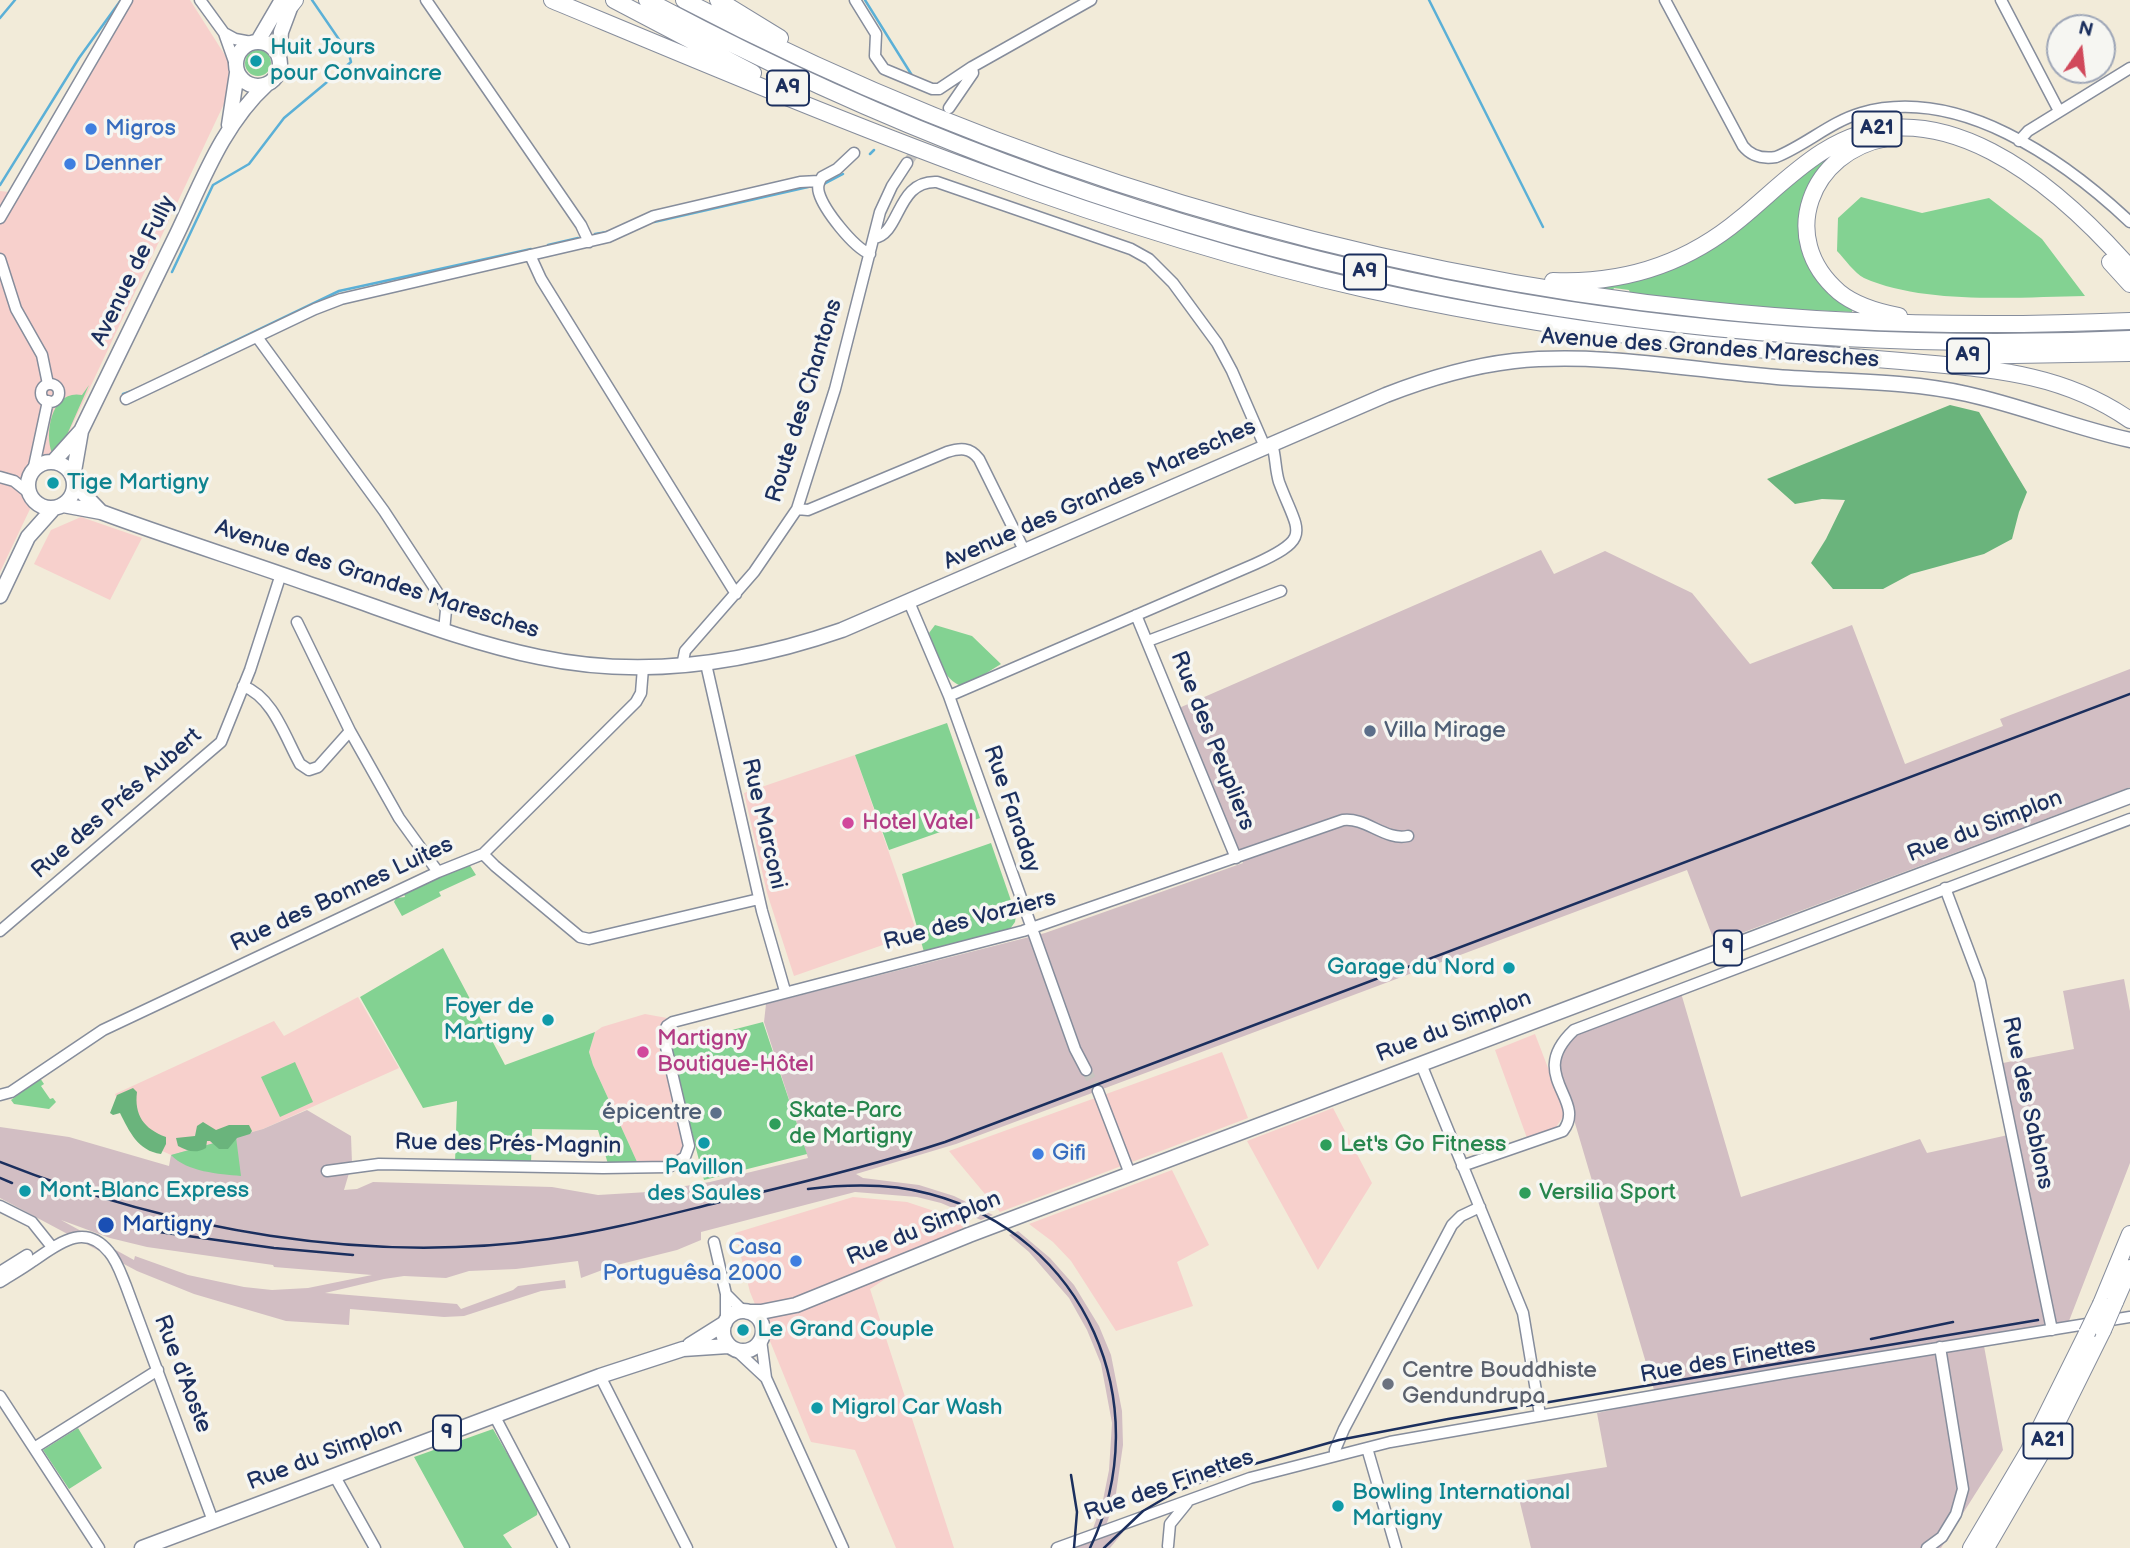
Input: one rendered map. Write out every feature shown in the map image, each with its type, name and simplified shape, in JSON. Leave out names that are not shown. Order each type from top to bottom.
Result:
[{"type":"highway","points":[[552,0],[690,58],[967,167]]},
{"type":"highway","name":"A9","points":[[614,0],[736,65],[967,167],[1153,232],[1371,290],[1445,306],[1588,330],[1708,345],[1807,353],[1961,356],[2130,353]]},
{"type":"highway","name":"A9","points":[[647,0],[802,79],[1003,163],[1188,225],[1383,276],[1559,309],[1763,333],[1915,341],[2130,339]]},
{"type":"highway","points":[[684,0],[794,54],[907,103],[1053,160],[1188,204],[1330,243],[1594,296],[1714,311],[1856,321],[1974,324]]},
{"type":"highway","points":[[718,0],[813,56],[907,103]]},
{"type":"highway","name":"A21","points":[[1465,272],[1503,278],[1565,282],[1610,279],[1651,270],[1680,259],[1716,238],[1796,170],[1836,144],[1873,130],[1908,126],[1954,135],[2014,166],[2082,218],[2129,278]]},
{"type":"highway","name":"A21","points":[[2129,278],[2048,202],[2003,171],[1966,151],[1933,140],[1898,137],[1868,142],[1854,148],[1838,159],[1815,187],[1807,216],[1811,248],[1825,277],[1844,295],[1867,308],[1906,317],[1974,324],[2130,321]]},
{"type":"highway","points":[[1807,353],[2023,374],[2084,393],[2130,419]]},
{"type":"highway","name":"A21","points":[[1986,1548],[2047,1443],[2108,1303],[2130,1234]]},
{"type":"highway","name":"A21","points":[[2108,1303],[2130,1268]]},
{"type":"highway","name":"A21","points":[[1971,1548],[2095,1332]]},
{"type":"main road","points":[[290,1],[281,32],[279,72],[274,80],[267,84],[250,85],[241,79],[237,70],[239,52],[255,42],[290,1]]},
{"type":"main road","points":[[255,42],[271,46],[279,57]]},
{"type":"main road","name":"Avenue de Fully","points":[[228,130],[237,70]]},
{"type":"main road","name":"Avenue de Fully","points":[[52,462],[81,431],[228,130],[267,84]]},
{"type":"main road","name":"Avenue des Grandes Maresches","points":[[58,507],[102,512],[444,631],[542,658],[643,668],[706,664],[800,644],[909,602],[1394,392],[1437,377],[1494,364],[1567,358],[1939,389],[1989,399],[2130,440]]},
{"type":"main road","name":"Avenue de Fully","points":[[74,480],[81,431]]},
{"type":"main road","points":[[0,596],[28,537],[71,498],[74,480],[65,467],[52,462],[41,464],[32,472],[28,483],[28,537]]},
{"type":"main road","name":"Avenue des Grandes Maresches","points":[[74,480],[102,512]]},
{"type":"main road","points":[[30,496],[41,506],[58,507]]},
{"type":"main road","name":"Rue du Simplon","points":[[746,1312],[796,1305],[969,1235],[2130,796]]},
{"type":"main road","name":"Rue du Simplon","points":[[761,1337],[775,1320],[796,1305]]},
{"type":"main road","points":[[746,1312],[760,1321],[761,1337]]},
{"type":"main road","name":"9","points":[[726,1321],[735,1313],[746,1312]]},
{"type":"main road","points":[[726,1321],[723,1335],[733,1348]]},
{"type":"main road","name":"Rue du Simplon","points":[[142,1548],[494,1415],[682,1349],[726,1321]]},
{"type":"main road","name":"9","points":[[733,1348],[751,1349],[761,1337]]},
{"type":"main road","name":"Rue du Simplon","points":[[682,1349],[733,1348]]},
{"type":"street","points":[[0,218],[127,0]]},
{"type":"street","points":[[200,0],[224,33],[237,70]]},
{"type":"street","points":[[426,0],[581,225],[589,242]]},
{"type":"street","points":[[855,0],[876,34],[875,56],[884,69],[932,89],[939,89],[972,67],[1091,0]]},
{"type":"street","points":[[1665,0],[1738,137],[1745,149],[1754,154],[1776,157],[1846,118],[1897,106],[1937,109],[1957,114],[2019,141],[2073,175],[2130,222]]},
{"type":"street","points":[[2001,0],[2059,111]]},
{"type":"street","points":[[224,33],[235,39],[255,42]]},
{"type":"street","points":[[949,108],[973,73],[972,67]]},
{"type":"street","points":[[2019,141],[2028,131],[2130,68]]},
{"type":"street","points":[[854,153],[837,169],[822,177],[818,192],[853,243],[870,254]]},
{"type":"street","name":"Route des Chantons","points":[[682,666],[685,651],[736,594],[779,538],[797,509],[830,405],[885,200],[907,163]]},
{"type":"street","points":[[126,399],[341,299],[589,242],[615,235],[654,216],[800,182],[820,181]]},
{"type":"street","points":[[874,238],[885,233],[913,189],[930,181],[948,184],[1137,251],[1167,276],[1217,343],[1268,446],[1276,474],[1297,525],[1292,544],[1283,551],[949,696]]},
{"type":"street","points":[[530,255],[541,279],[736,594]]},
{"type":"street","points":[[0,260],[16,309],[42,355],[48,384],[42,388],[41,393],[42,398],[48,401],[32,472],[14,481]]},
{"type":"street","points":[[257,337],[384,510],[445,605],[444,631]]},
{"type":"street","points":[[41,438],[52,462]]},
{"type":"street","points":[[797,509],[808,510],[947,452],[964,449],[972,451],[979,459],[1025,552]]},
{"type":"street","points":[[0,477],[14,481],[30,496]]},
{"type":"street","name":"Rue des Prés Aubert","points":[[0,931],[217,747],[225,737],[281,575]]},
{"type":"street","name":"Rue des Peupliers","points":[[1148,641],[1281,591]]},
{"type":"street","name":"Rue Faraday","points":[[909,602],[949,696],[1075,1049],[1086,1070]]},
{"type":"street","name":"Rue des Peupliers","points":[[1136,615],[1236,858]]},
{"type":"street","points":[[297,622],[350,731],[399,818],[438,872]]},
{"type":"street","name":"Rue Marconi","points":[[706,664],[759,899],[785,992]]},
{"type":"street","name":"Rue des Bonnes Luites","points":[[0,1096],[11,1092],[103,1030],[438,872],[483,854],[636,702],[641,693],[643,668]]},
{"type":"street","points":[[243,686],[256,691],[266,701],[300,764],[309,770],[318,767],[350,731]]},
{"type":"street","name":"Rue des Vorziers","points":[[685,1157],[689,1146],[663,1034],[667,1026],[684,1019],[1032,928],[1348,819],[1396,836],[1408,836]]},
{"type":"street","points":[[1462,1166],[1563,1131],[1569,1123],[1570,1113],[1555,1073],[1555,1056],[1562,1042],[1574,1030],[2130,819]]},
{"type":"street","points":[[483,854],[580,937],[589,939],[759,899]]},
{"type":"street","name":"Rue des Sablons","points":[[1945,888],[1980,981],[2052,1330]]},
{"type":"street","points":[[1421,1064],[1523,1313],[1540,1415]]},
{"type":"street","points":[[1098,1091],[1130,1174]]},
{"type":"street","name":"Rue des Prés-Magnin","points":[[327,1171],[379,1164],[669,1167],[685,1157]]},
{"type":"street","points":[[0,1206],[32,1222],[52,1247],[0,1282]]},
{"type":"street","points":[[1335,1455],[1344,1429],[1452,1225],[1461,1216],[1480,1208]]},
{"type":"street","name":"Rue d'Aoste","points":[[52,1247],[76,1237],[91,1239],[103,1245],[116,1263],[159,1370],[213,1521]]},
{"type":"street","points":[[714,1242],[726,1294],[726,1321]]},
{"type":"street","points":[[0,1272],[27,1255]]},
{"type":"street","points":[[726,1294],[746,1312]]},
{"type":"street","name":"Rue des Finettes","points":[[1057,1548],[1250,1478],[1367,1448],[1540,1415],[2130,1317]]},
{"type":"street","points":[[761,1337],[766,1378],[843,1548]]},
{"type":"street","points":[[1927,1548],[1942,1537],[1956,1514],[1963,1489],[1941,1347]]},
{"type":"street","points":[[733,1348],[766,1378]]},
{"type":"street","points":[[34,1448],[159,1370]]},
{"type":"street","points":[[600,1376],[687,1548]]},
{"type":"street","points":[[0,1396],[99,1548]]},
{"type":"street","points":[[494,1415],[564,1548]]},
{"type":"street","points":[[1367,1448],[1396,1548]]},
{"type":"street","points":[[334,1475],[375,1548]]},
{"type":"street","points":[[1169,1547],[1170,1524],[1191,1499]]},
{"type":"street","points":[[1157,1511],[1169,1547]]},
{"type":"shaded area","points":[[120,0],[190,0],[228,60],[231,89],[69,432],[50,457],[24,472],[30,509],[0,572],[0,191],[9,192]]},
{"type":"shaded area","points":[[81,517],[142,538],[110,600],[34,564],[51,530]]},
{"type":"shaded area","points":[[1541,550],[1554,574],[1605,551],[1692,593],[1750,664],[1852,625],[1905,764],[2003,726],[2000,719],[2130,669],[2130,787],[1715,943],[1687,870],[956,1144],[856,1174],[863,1178],[919,1185],[954,1196],[993,1215],[981,1220],[941,1203],[917,1197],[855,1192],[701,1232],[701,1240],[677,1250],[613,1266],[581,1278],[578,1261],[516,1269],[469,1271],[446,1278],[404,1276],[325,1293],[457,1304],[461,1309],[518,1286],[565,1280],[566,1288],[541,1291],[464,1316],[444,1317],[350,1309],[349,1325],[286,1321],[194,1294],[137,1271],[0,1198],[0,1127],[69,1137],[169,1166],[171,1155],[263,1129],[307,1110],[351,1136],[352,1163],[344,1190],[357,1189],[373,1182],[552,1187],[598,1195],[648,1192],[710,1182],[808,1158],[764,1022],[766,1004],[1045,933],[1243,863],[1179,708]],"holes":[[[61,1220],[110,1238],[147,1247],[274,1267],[372,1275],[308,1288],[272,1290],[244,1287],[188,1275],[135,1256],[134,1260]]]},
{"type":"shaded area","points":[[855,755],[917,933],[794,976],[767,893],[744,793]]},
{"type":"shaded area","points":[[2124,979],[2130,1011],[2130,1163],[2069,1321],[2057,1327],[1984,1346],[2003,1450],[1941,1548],[1531,1548],[1515,1482],[1607,1467],[1597,1413],[1657,1400],[1561,1076],[1560,1058],[1574,1034],[1681,993],[1741,1197],[1920,1139],[1927,1153],[2017,1133],[2003,1063],[2074,1049],[2063,991]]},
{"type":"shaded area","points":[[358,997],[399,1068],[263,1129],[171,1155],[134,1138],[115,1094],[274,1021],[284,1036]]},
{"type":"shaded area","points":[[645,1014],[667,1018],[658,1028],[659,1040],[684,1142],[683,1153],[669,1163],[638,1164],[589,1052],[595,1032],[602,1027]]},
{"type":"shaded area","points":[[1535,1034],[1563,1107],[1563,1117],[1556,1127],[1527,1138],[1495,1050]]},
{"type":"shaded area","points":[[1222,1052],[1248,1118],[1000,1212],[949,1151]]},
{"type":"shaded area","points":[[1333,1108],[1372,1183],[1318,1270],[1247,1141]]},
{"type":"shaded area","points":[[1172,1170],[1209,1245],[1177,1262],[1193,1306],[1116,1331],[1071,1261],[1053,1242],[1029,1224]]},
{"type":"shaded area","points":[[853,1197],[907,1202],[970,1223],[870,1289],[954,1548],[896,1548],[855,1450],[811,1442],[750,1292],[735,1233]]},
{"type":"shaded area","points":[[1018,1231],[1050,1258],[1074,1285],[1099,1326],[1111,1355],[1122,1411],[1123,1445],[1115,1500],[1102,1537],[1124,1531],[1110,1548],[1076,1548],[1088,1543],[1103,1500],[1109,1470],[1112,1423],[1101,1364],[1087,1330],[1069,1298],[1029,1252],[1009,1235]]},
{"type":"green space","points":[[258,50],[268,53],[271,63],[268,73],[258,76],[248,73],[245,63],[248,53]]},
{"type":"green space","points":[[1839,149],[1803,217],[1837,297],[1852,312],[1764,308],[1630,293],[1629,290],[1614,288],[1612,292],[1578,286],[1645,277]]},
{"type":"green space","points":[[1861,197],[1922,213],[1989,198],[2042,239],[2085,296],[1943,296],[1888,287],[1864,278],[1837,251],[1838,218]]},
{"type":"green space","points":[[89,385],[66,437],[52,453],[50,424],[57,405],[72,395],[82,395]]},
{"type":"green space","points":[[1950,405],[1979,412],[2027,492],[2012,539],[1984,554],[1911,574],[1883,589],[1833,589],[1811,563],[1845,500],[1822,499],[1795,504],[1767,479]]},
{"type":"green space","points":[[935,625],[972,636],[1001,664],[964,687],[956,683],[945,672],[929,633]]},
{"type":"green space","points":[[947,723],[980,818],[889,850],[855,755]]},
{"type":"green space","points":[[991,843],[1016,915],[1015,922],[1010,929],[924,952],[902,874]]},
{"type":"green space","points":[[469,864],[476,875],[439,892],[441,896],[402,916],[394,902],[396,898],[405,897],[404,894]]},
{"type":"green space","points":[[443,948],[505,1065],[595,1032],[589,1052],[593,1065],[638,1164],[608,1164],[598,1130],[532,1129],[531,1165],[455,1163],[457,1101],[423,1108],[360,997]]},
{"type":"green space","points":[[763,1022],[807,1154],[704,1180],[670,1046]]},
{"type":"green space","points":[[295,1062],[313,1102],[280,1117],[261,1077]]},
{"type":"green space","points":[[40,1078],[44,1084],[41,1086],[50,1099],[53,1098],[56,1102],[49,1109],[14,1104],[11,1100]]},
{"type":"green space","points":[[133,1088],[137,1092],[137,1108],[142,1120],[152,1130],[166,1137],[161,1154],[140,1144],[120,1113],[110,1113],[117,1095]]},
{"type":"green space","points":[[203,1122],[216,1130],[229,1125],[249,1125],[252,1131],[237,1138],[228,1149],[219,1149],[210,1141],[207,1141],[206,1148],[199,1151],[178,1146],[176,1138],[195,1136],[197,1126]]},
{"type":"green space","points":[[236,1137],[241,1176],[194,1169],[171,1155]]},
{"type":"green space","points":[[78,1428],[102,1468],[69,1489],[43,1450]]},
{"type":"green space","points":[[493,1429],[538,1507],[537,1515],[503,1535],[512,1548],[464,1548],[414,1457]]},
{"type":"waterway","points":[[0,18],[15,0]]},
{"type":"waterway","points":[[0,185],[79,58],[121,0]]},
{"type":"waterway","points":[[172,272],[213,185],[249,164],[284,118],[351,62],[349,54],[312,0]]},
{"type":"waterway","points":[[865,0],[913,77]]},
{"type":"waterway","points":[[1429,0],[1543,227]]},
{"type":"waterway","points":[[870,154],[874,150]]},
{"type":"waterway","points":[[824,184],[843,174]]},
{"type":"waterway","points":[[654,222],[808,187]]},
{"type":"waterway","points":[[595,234],[607,232]]},
{"type":"waterway","points":[[548,245],[578,238]]},
{"type":"waterway","points":[[204,356],[339,291],[531,249]]},
{"type":"waterway","points":[[123,394],[132,391]]},
{"type":"tunnel","points":[[907,163],[945,113]]},
{"type":"tunnel","points":[[1086,1070],[1098,1091]]},
{"type":"railway","points":[[0,1162],[65,1186],[201,1223],[270,1236],[340,1244],[410,1248],[480,1246],[549,1239],[621,1226],[843,1172],[945,1142],[2130,694]]},
{"type":"railway","points":[[0,1178],[12,1183]]},
{"type":"railway","points":[[808,1189],[869,1186],[930,1194],[984,1215],[1030,1246],[1067,1286],[1094,1332],[1111,1384],[1116,1438],[1109,1493],[1090,1548]]},
{"type":"railway","points":[[152,1231],[274,1248],[353,1255]]},
{"type":"railway","points":[[1104,1548],[1143,1511],[1177,1491],[1240,1468],[1339,1440],[1448,1419],[2038,1320]]},
{"type":"railway","points":[[1871,1339],[1953,1322]]},
{"type":"railway","points":[[1071,1475],[1077,1512],[1074,1548]]},
{"type":"place","name":"Huit Jours pour Convaincre","points":[[256,61]]},
{"type":"place","name":"Migros","points":[[91,129]]},
{"type":"place","name":"Denner","points":[[70,164]]},
{"type":"place","name":"Tige Martigny","points":[[53,483]]},
{"type":"place","name":"Villa Mirage","points":[[1370,731]]},
{"type":"place","name":"Hotel Vatel","points":[[848,823]]},
{"type":"place","name":"Garage du Nord","points":[[1509,968]]},
{"type":"place","name":"Foyer de Martigny","points":[[548,1020]]},
{"type":"place","name":"Martigny Boutique-Hôtel","points":[[643,1052]]},
{"type":"place","name":"épicentre","points":[[716,1113]]},
{"type":"place","name":"Skate-Parc de Martigny","points":[[775,1124]]},
{"type":"place","name":"Pavillon des Saules","points":[[704,1143]]},
{"type":"place","name":"Let's Go Fitness","points":[[1326,1145]]},
{"type":"place","name":"Gifi","points":[[1038,1154]]},
{"type":"place","name":"Mont-Blanc Express","points":[[25,1191]]},
{"type":"place","name":"Versilia Sport","points":[[1525,1193]]},
{"type":"place","name":"Martigny","points":[[106,1225]]},
{"type":"place","name":"Casa Portuguêsa 2000","points":[[796,1261]]},
{"type":"place","name":"Le Grand Couple","points":[[743,1330]]},
{"type":"place","name":"Centre Bouddhiste Gendundrupa","points":[[1388,1384]]},
{"type":"place","name":"Migrol Car Wash","points":[[817,1408]]},
{"type":"place","name":"Bowling International Martigny","points":[[1338,1506]]}]
